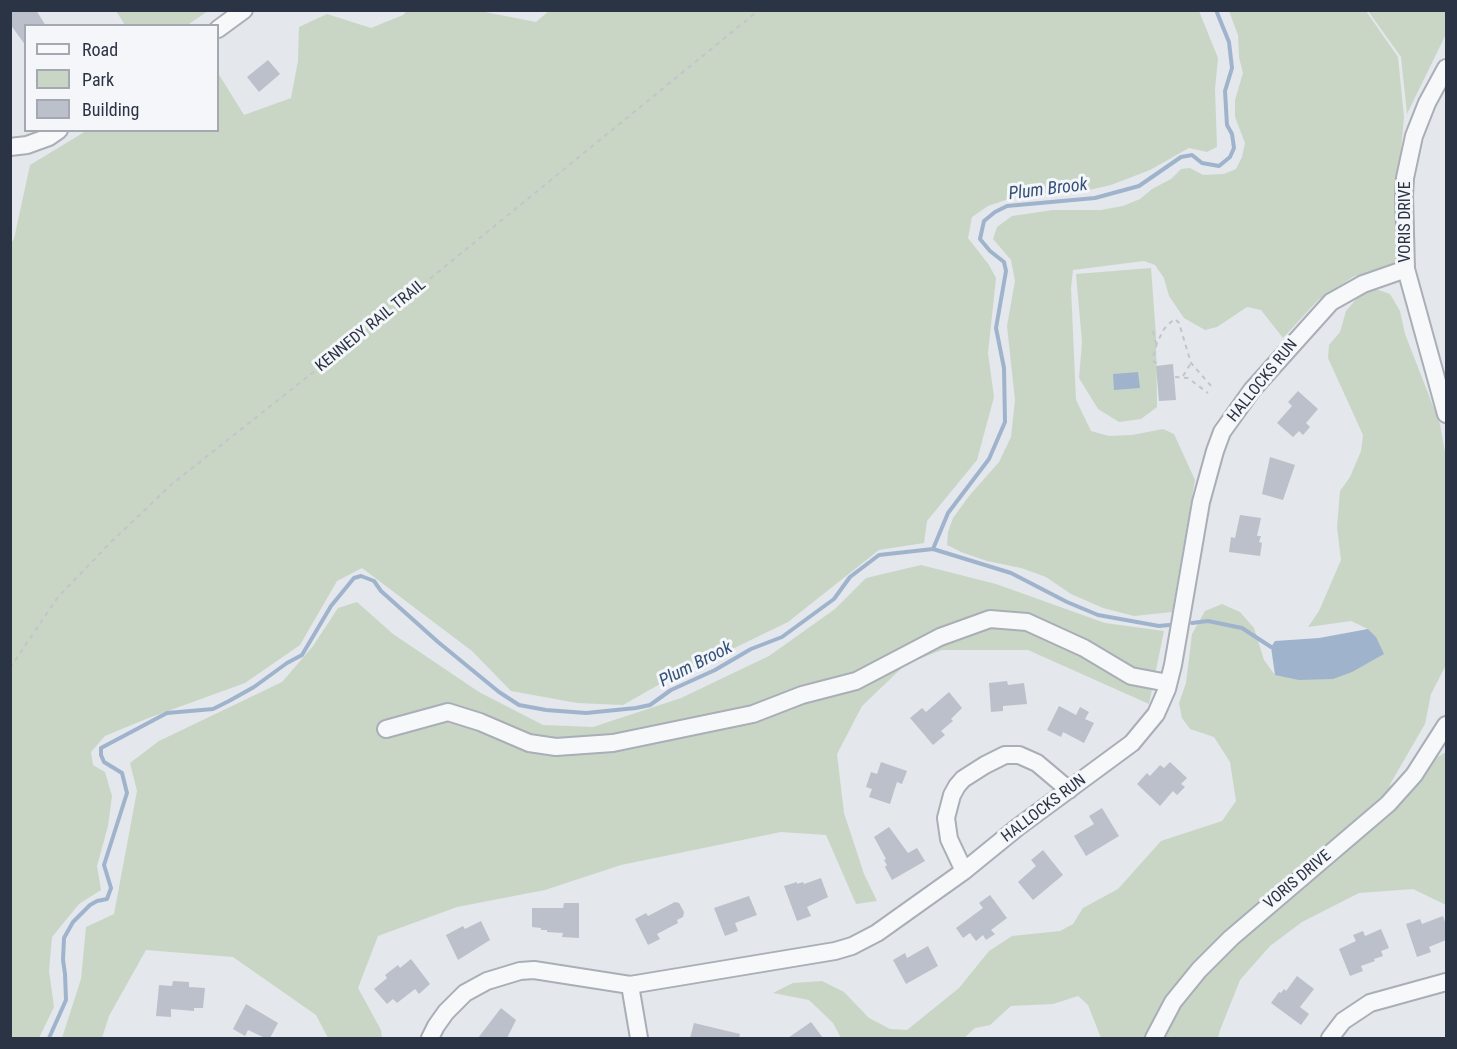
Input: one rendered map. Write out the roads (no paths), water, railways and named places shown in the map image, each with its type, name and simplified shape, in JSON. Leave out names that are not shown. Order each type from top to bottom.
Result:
[{"type":"street","points":[[219,28],[244,10]]},
{"type":"street","name":"VORIS DRIVE","points":[[1446,68],[1426,104],[1414,136],[1404,196],[1406,269],[1446,414]]},
{"type":"street","points":[[10,147],[27,145],[54,132]]},
{"type":"street","name":"HALLOCKS RUN","points":[[430,1038],[446,1012],[465,993],[501,976],[534,970],[630,985],[835,951],[852,946],[877,933],[964,871],[1018,827],[1132,743],[1156,714],[1168,683],[1202,502],[1222,432],[1252,390],[1330,302],[1363,284],[1406,269]]},
{"type":"street","points":[[386,729],[448,712],[480,722],[529,743],[556,747],[613,743],[753,714],[802,694],[856,681],[940,637],[990,619],[1027,622],[1084,648],[1131,676],[1168,683]]},
{"type":"street","name":"VORIS DRIVE","points":[[1154,1038],[1173,1002],[1199,970],[1231,938],[1388,804],[1414,775],[1446,726]]},
{"type":"street","points":[[964,871],[949,839],[946,818],[952,795],[963,779],[1005,755],[1019,755],[1037,763],[1069,790]]},
{"type":"street","points":[[1330,1038],[1343,1021],[1370,1003],[1446,982]]},
{"type":"street","points":[[630,985],[639,1038]]},
{"type":"water","points":[[1138,372],[1140,388],[1114,390],[1113,374]]},
{"type":"water","points":[[1368,629],[1376,637],[1384,654],[1352,672],[1333,679],[1299,680],[1275,675],[1271,647],[1275,641],[1319,638]]},
{"type":"waterway","name":"Plum Brook","points":[[49,1038],[66,1000],[64,938],[73,922],[90,905],[107,899],[111,888],[104,865],[127,793],[122,773],[104,762],[101,748],[167,713],[213,709],[254,687],[302,655],[331,606],[354,578],[361,576],[374,581],[381,591],[438,642],[499,692],[519,705],[586,713],[650,705],[671,690],[715,670],[751,649],[782,637],[834,599],[850,577],[879,555],[933,549],[948,513],[989,459],[1005,422],[1004,368],[996,328],[1006,271],[1004,262],[980,239],[984,221],[1007,206],[1095,198],[1139,186],[1181,157],[1192,155],[1202,163],[1219,166],[1230,157],[1234,148],[1232,134],[1227,125],[1225,91],[1232,68],[1229,42],[1216,10]]},
{"type":"waterway","points":[[933,549],[1011,573],[1098,615],[1159,626],[1169,625]]},
{"type":"waterway","points":[[1192,623],[1208,621],[1242,628],[1271,647]]}]
